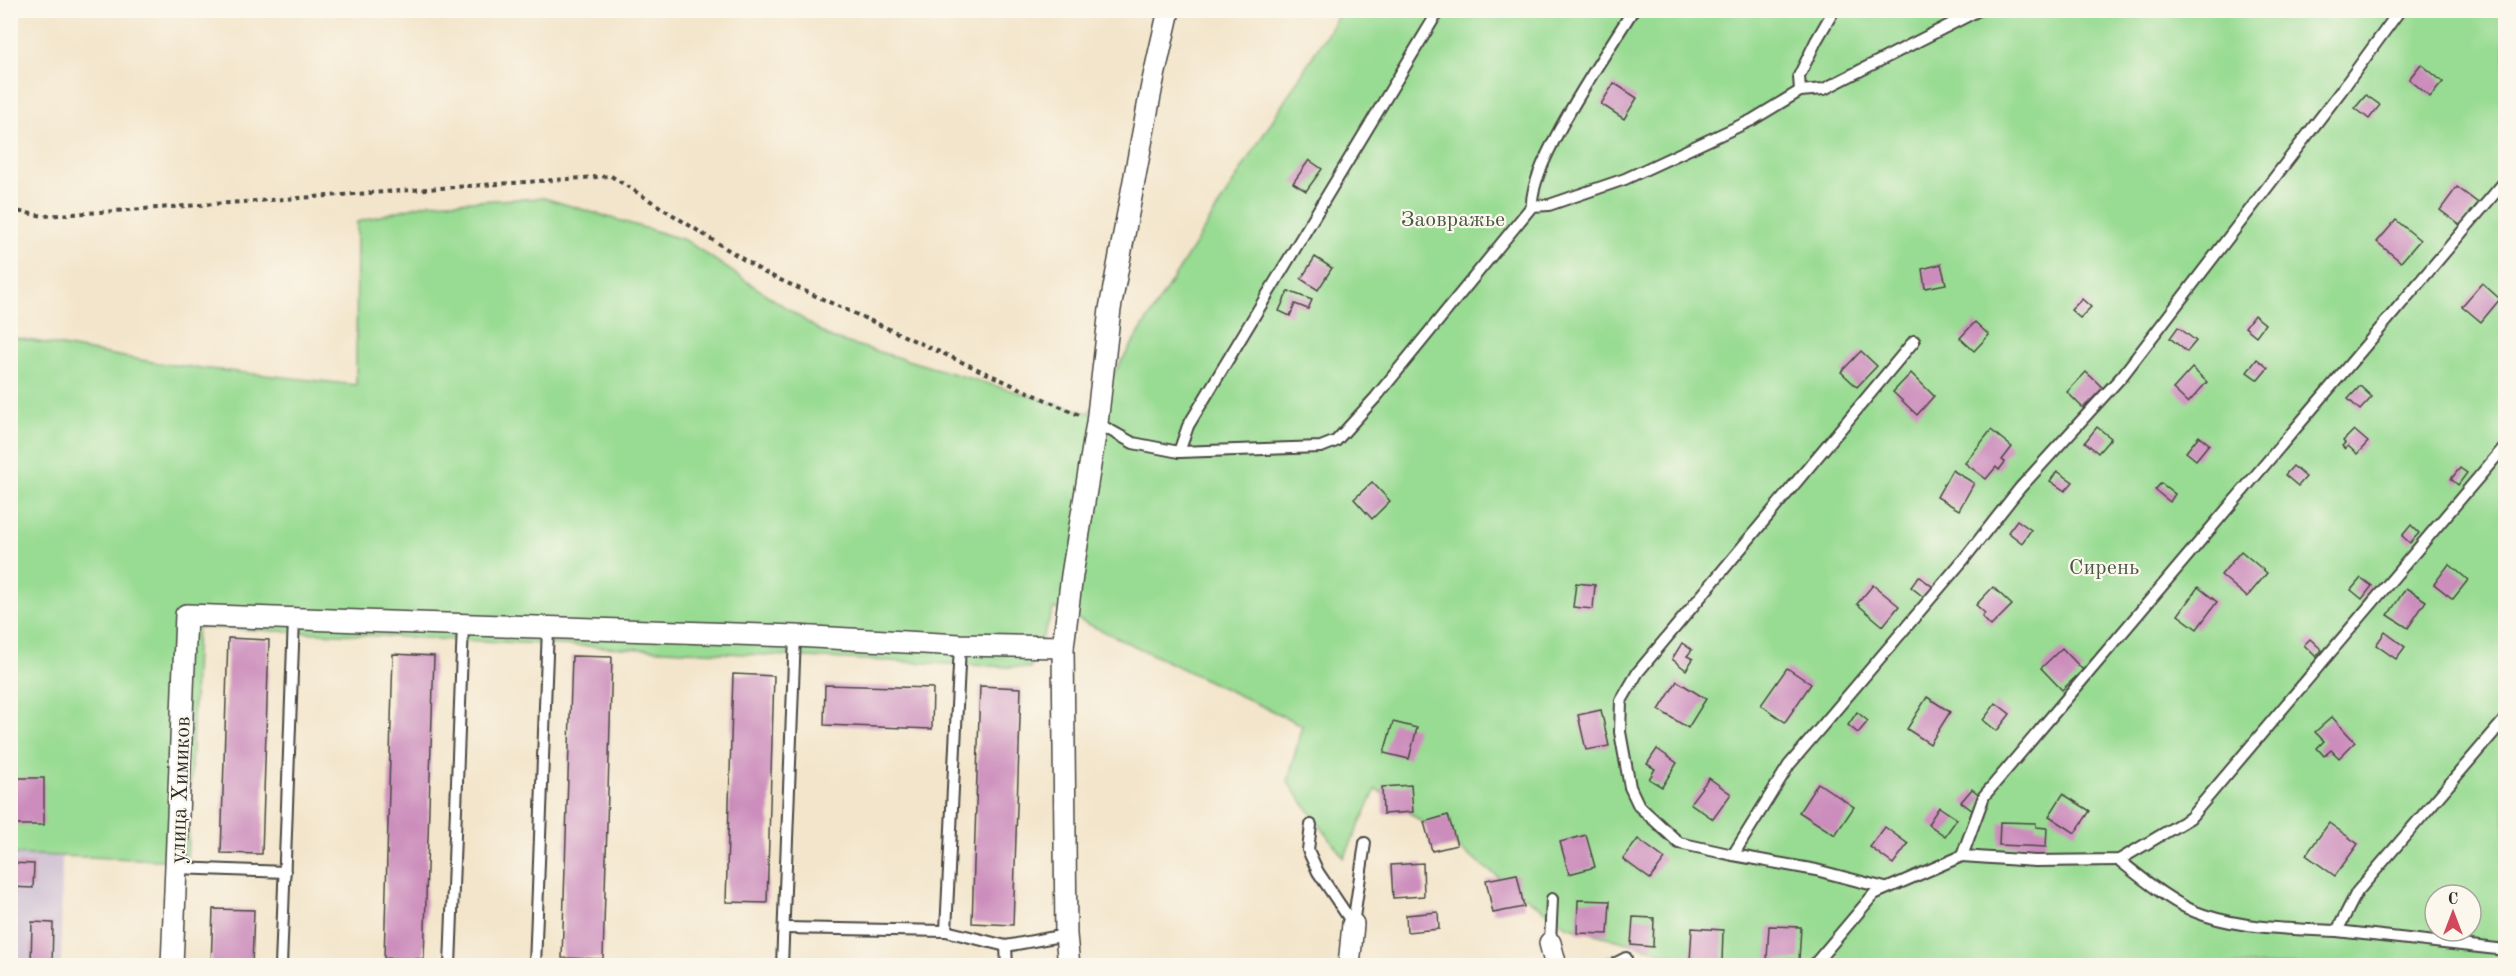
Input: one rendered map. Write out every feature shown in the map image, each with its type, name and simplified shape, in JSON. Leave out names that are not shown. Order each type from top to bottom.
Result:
[{"type":"street","points":[[1069,966],[1066,935],[1063,647],[1112,298],[1152,85],[1169,10]]},
{"type":"street","name":"улица Химиков","points":[[172,966],[186,615],[294,619]]},
{"type":"street","points":[[294,619],[1063,647]]},
{"type":"street","points":[[1349,966],[1353,924]]},
{"type":"street","points":[[1550,943],[1557,966]]},
{"type":"lane","points":[[1179,452],[1188,426],[1439,10]]},
{"type":"lane","points":[[1096,423],[1132,443],[1179,452],[1321,447],[1336,441],[1376,397],[1532,206],[1531,195],[1541,163],[1633,10]]},
{"type":"lane","points":[[1800,91],[1799,76],[1834,10]]},
{"type":"lane","points":[[1532,206],[1548,205],[1625,179],[1752,120],[1800,91],[1824,89],[1979,10]]},
{"type":"lane","points":[[1733,855],[1790,765],[1964,559],[2020,488],[2123,375],[2341,91],[2400,10]]},
{"type":"lane","points":[[1962,856],[1984,796],[2505,180]]},
{"type":"lane","points":[[1885,888],[1816,870],[1679,843],[1639,806],[1630,787],[1620,732],[1621,701],[1638,672],[1914,341]]},
{"type":"lane","points":[[1813,966],[1874,894],[1962,856],[2035,861],[2119,860],[2190,818],[2505,445]]},
{"type":"lane","points":[[281,966],[294,619]]},
{"type":"lane","points":[[450,966],[463,625]]},
{"type":"lane","points":[[535,966],[548,628]]},
{"type":"lane","points":[[782,966],[795,636]]},
{"type":"lane","points":[[945,931],[960,645]]},
{"type":"lane","points":[[2337,931],[2357,892],[2505,718]]},
{"type":"lane","points":[[1311,825],[1308,850],[1318,872],[1353,924]]},
{"type":"lane","points":[[1353,924],[1365,843]]},
{"type":"lane","points":[[2119,860],[2154,888],[2203,915],[2264,927],[2337,931],[2505,950]]},
{"type":"lane","points":[[176,868],[285,872]]},
{"type":"lane","points":[[1550,943],[1552,898]]},
{"type":"lane","points":[[785,928],[945,931],[1006,946],[1066,935]]},
{"type":"lane","points":[[1006,946],[1007,966]]},
{"type":"lane","points":[[1611,966],[1626,958]]},
{"type":"path","points":[[10,210],[44,216],[611,176],[765,273],[1096,423]]},
{"type":"shaded area","points":[[10,854],[62,857],[61,965],[11,965]]},
{"type":"green space","points":[[1341,11],[2505,11],[2505,965],[1708,965],[1566,926],[1376,789],[1344,858],[1288,782],[1302,725],[1054,608],[1030,668],[197,627],[187,861],[11,854],[10,337],[164,364],[356,385],[357,222],[429,203],[544,198],[685,240],[831,338],[1089,413]]},
{"type":"building","points":[[2421,64],[2443,82],[2430,97],[2409,79]]},
{"type":"building","points":[[1614,83],[1637,98],[1624,119],[1601,104]]},
{"type":"building","points":[[2366,95],[2380,105],[2369,119],[2355,108]]},
{"type":"building","points":[[1309,160],[1322,169],[1306,191],[1293,183]]},
{"type":"building","points":[[2457,187],[2478,203],[2461,226],[2440,210]]},
{"type":"building","points":[[2396,220],[2420,240],[2401,262],[2377,242]]},
{"type":"building","points":[[1315,257],[1332,268],[1318,290],[1301,279]]},
{"type":"building","points":[[1941,264],[1946,284],[1925,288],[1922,269]]},
{"type":"building","points":[[2482,283],[2500,299],[2481,322],[2462,306]]},
{"type":"building","points":[[1288,291],[1312,300],[1308,309],[1295,304],[1290,316],[1279,311]]},
{"type":"building","points":[[2082,299],[2091,307],[2080,318],[2071,310]]},
{"type":"building","points":[[2254,315],[2265,324],[2256,336],[2245,327]]},
{"type":"building","points":[[1975,322],[1989,335],[1974,351],[1960,338]]},
{"type":"building","points":[[2178,327],[2196,341],[2187,352],[2170,338]]},
{"type":"building","points":[[1861,351],[1877,366],[1857,387],[1841,372]]},
{"type":"building","points":[[2257,359],[2268,368],[2258,380],[2247,372]]},
{"type":"building","points":[[2192,368],[2207,382],[2188,403],[2173,389]]},
{"type":"building","points":[[2086,372],[2103,388],[2083,408],[2067,392]]},
{"type":"building","points":[[1911,373],[1934,396],[1917,415],[1893,392]]},
{"type":"building","points":[[2360,386],[2372,397],[2360,410],[2348,399]]},
{"type":"building","points":[[2097,427],[2111,438],[2098,453],[2085,442]]},
{"type":"building","points":[[1991,430],[2012,447],[2002,460],[2005,462],[1999,470],[1996,467],[1986,479],[1965,463]]},
{"type":"building","points":[[2354,430],[2368,442],[2357,454],[2348,446],[2345,449],[2342,446],[2345,443],[2343,441]]},
{"type":"building","points":[[2199,436],[2209,444],[2196,460],[2186,452]]},
{"type":"building","points":[[2293,466],[2306,477],[2298,486],[2285,475]]},
{"type":"building","points":[[2460,468],[2467,473],[2458,485],[2451,479]]},
{"type":"building","points":[[1952,470],[1974,483],[1959,510],[1937,497]]},
{"type":"building","points":[[2057,471],[2073,482],[2065,491],[2050,481]]},
{"type":"building","points":[[1372,482],[1390,501],[1372,519],[1354,499]]},
{"type":"building","points":[[2161,483],[2175,494],[2170,502],[2155,490]]},
{"type":"building","points":[[2017,520],[2031,530],[2022,543],[2008,532]]},
{"type":"building","points":[[2411,525],[2419,533],[2410,543],[2402,536]]},
{"type":"building","points":[[2241,551],[2267,573],[2247,597],[2221,575]]},
{"type":"building","points":[[2449,564],[2468,580],[2453,599],[2434,584]]},
{"type":"building","points":[[1919,576],[1934,588],[1926,599],[1911,587]]},
{"type":"building","points":[[2361,578],[2372,586],[2362,599],[2351,590]]},
{"type":"building","points":[[1576,583],[1595,585],[1593,609],[1573,607]]},
{"type":"building","points":[[1873,585],[1899,606],[1883,626],[1857,604]]},
{"type":"building","points":[[1993,587],[2012,605],[1991,626],[1982,617],[1985,613],[1976,605]]},
{"type":"building","points":[[2198,587],[2217,602],[2197,629],[2178,615]]},
{"type":"building","points":[[2406,588],[2426,601],[2408,628],[2388,615]]},
{"type":"building","points":[[2385,632],[2405,647],[2396,659],[2376,645]]},
{"type":"building","points":[[228,638],[269,640],[262,854],[221,853]]},
{"type":"building","points":[[2310,639],[2322,650],[2316,657],[2304,645]]},
{"type":"building","points":[[1682,643],[1692,650],[1687,656],[1693,659],[1686,670],[1672,659]]},
{"type":"building","points":[[2062,648],[2083,670],[2062,690],[2041,668]]},
{"type":"building","points":[[393,654],[434,656],[424,959],[384,958]]},
{"type":"building","points":[[572,656],[612,657],[603,959],[562,958]]},
{"type":"building","points":[[1787,668],[1811,684],[1785,722],[1761,705]]},
{"type":"building","points":[[733,674],[774,676],[767,903],[726,902]]},
{"type":"building","points":[[1677,681],[1706,699],[1688,728],[1659,710]]},
{"type":"building","points":[[825,685],[933,688],[932,729],[824,725]]},
{"type":"building","points":[[980,686],[1021,688],[1013,925],[972,923]]},
{"type":"building","points":[[1927,697],[1950,712],[1930,744],[1907,729]]},
{"type":"building","points":[[1996,703],[2010,714],[1997,731],[1983,720]]},
{"type":"building","points":[[1601,710],[1609,746],[1586,750],[1578,715]]},
{"type":"building","points":[[1857,712],[1868,721],[1858,733],[1848,725]]},
{"type":"building","points":[[2332,717],[2355,742],[2339,758],[2331,750],[2324,756],[2317,748],[2324,741],[2315,732]]},
{"type":"building","points":[[1393,722],[1417,728],[1409,759],[1384,753]]},
{"type":"building","points":[[1657,749],[1677,763],[1662,787],[1649,779],[1655,769],[1647,764]]},
{"type":"building","points":[[10,778],[44,778],[44,825],[10,825]]},
{"type":"building","points":[[1709,778],[1731,794],[1713,819],[1690,803]]},
{"type":"building","points":[[1818,783],[1854,807],[1835,835],[1799,812]]},
{"type":"building","points":[[1411,785],[1413,812],[1383,814],[1382,787]]},
{"type":"building","points":[[1972,789],[1983,798],[1973,811],[1961,802]]},
{"type":"building","points":[[2063,794],[2090,811],[2075,833],[2049,816]]},
{"type":"building","points":[[1939,807],[1957,819],[1945,836],[1928,824]]},
{"type":"building","points":[[1448,815],[1457,845],[1432,851],[1424,822]]},
{"type":"building","points":[[2000,822],[2036,823],[2036,827],[2047,828],[2046,847],[1999,845]]},
{"type":"building","points":[[2329,823],[2358,844],[2335,876],[2306,855]]},
{"type":"building","points":[[1885,827],[1908,844],[1893,864],[1870,847]]},
{"type":"building","points":[[1586,835],[1595,867],[1569,874],[1560,842]]},
{"type":"building","points":[[1638,839],[1665,859],[1650,879],[1623,859]]},
{"type":"building","points":[[10,863],[34,864],[33,888],[10,887]]},
{"type":"building","points":[[1423,863],[1424,896],[1393,898],[1391,865]]},
{"type":"building","points":[[1517,874],[1524,907],[1493,913],[1486,880]]},
{"type":"building","points":[[1578,900],[1610,901],[1608,934],[1577,933]]},
{"type":"building","points":[[213,909],[254,910],[252,966],[211,966]]},
{"type":"building","points":[[1438,912],[1439,929],[1407,932],[1406,915]]},
{"type":"building","points":[[1633,917],[1654,918],[1653,947],[1631,945]]},
{"type":"building","points":[[32,922],[53,923],[52,966],[31,966]]},
{"type":"building","points":[[1769,926],[1801,927],[1799,960],[1767,959]]},
{"type":"building","points":[[1692,928],[1723,930],[1722,963],[1690,962]]},
{"type":"park label","name":"Заовражье","points":[[1453,218]]},
{"type":"park label","name":"Сирень","points":[[2104,566]]}]
